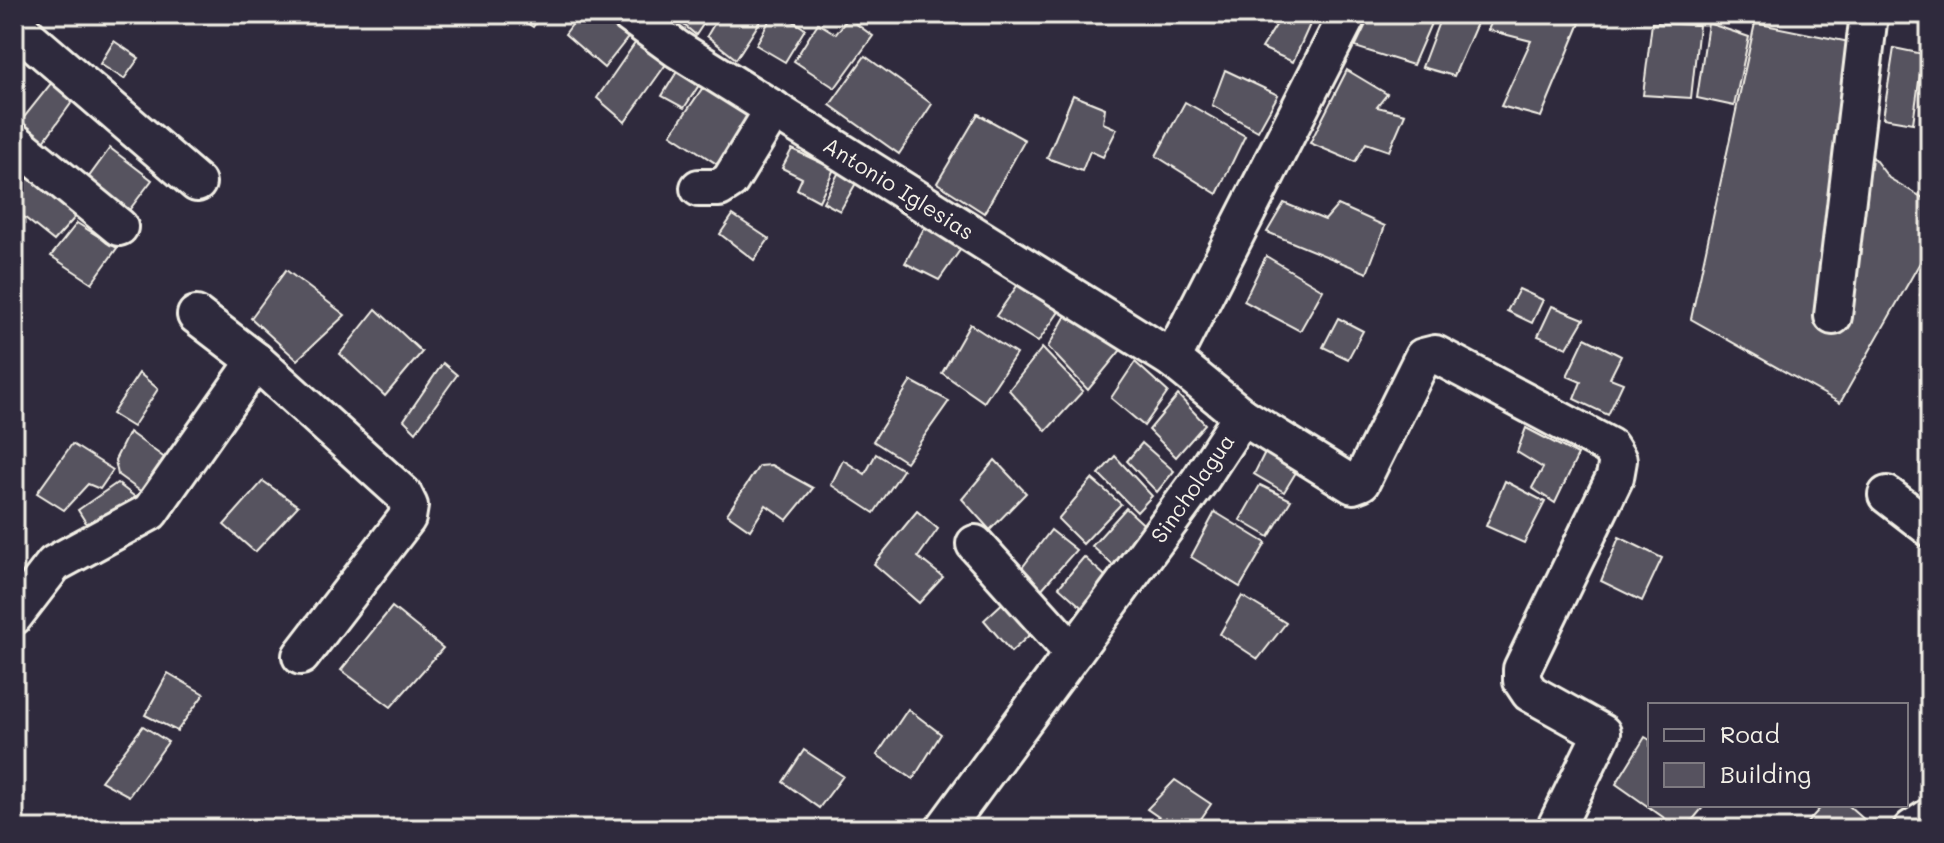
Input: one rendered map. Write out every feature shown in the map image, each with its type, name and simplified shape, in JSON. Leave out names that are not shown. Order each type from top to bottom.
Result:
[{"type":"street","name":"Antonio Iglesias","points":[[629,14],[677,49],[1172,359]]},
{"type":"street","points":[[1172,359],[1348,14]]},
{"type":"street","points":[[1833,316],[1869,14]]},
{"type":"street","points":[[18,22],[30,39],[197,183]]},
{"type":"street","points":[[699,188],[719,188],[730,181],[774,109]]},
{"type":"street","points":[[14,141],[119,227]]},
{"type":"street","points":[[196,315],[256,361],[403,494],[409,506],[407,518],[301,656]]},
{"type":"street","points":[[1242,416],[1357,485],[1423,357],[1435,354],[1610,447],[1618,460],[1615,477],[1522,669],[1522,681],[1530,693],[1602,733],[1555,829]]},
{"type":"street","name":"Sincholagua","points":[[944,829],[1200,480],[1242,416],[1172,359]]},
{"type":"street","points":[[14,616],[54,564],[150,512],[256,361]]},
{"type":"street","points":[[1887,495],[1930,528]]},
{"type":"street","points":[[975,544],[1073,653]]},
{"type":"street","points":[[1912,829],[1930,817]]},
{"type":"building","points":[[513,14],[542,14],[533,27]]},
{"type":"building","points":[[580,14],[600,26],[609,14],[616,14],[634,30],[604,68],[565,34]]},
{"type":"building","points":[[671,14],[710,14],[696,35]]},
{"type":"building","points":[[720,14],[765,14],[736,59],[707,36]]},
{"type":"building","points":[[773,14],[783,14],[805,29],[785,62],[756,45]]},
{"type":"building","points":[[1283,14],[1330,14],[1326,24],[1311,22],[1293,62],[1262,48]]},
{"type":"building","points":[[1371,14],[1435,14],[1413,65],[1355,47]]},
{"type":"building","points":[[1442,14],[1481,14],[1454,76],[1422,67]]},
{"type":"building","points":[[1495,14],[1552,14],[1580,23],[1541,117],[1501,106],[1531,41],[1488,30]]},
{"type":"building","points":[[848,18],[873,36],[835,88],[794,61],[818,23],[836,34]]},
{"type":"building","points":[[1652,23],[1699,25],[1691,98],[1643,95]]},
{"type":"building","points":[[1708,23],[1749,37],[1734,106],[1697,98]]},
{"type":"building","points":[[1755,23],[1884,49],[1869,152],[1889,178],[1930,202],[1930,245],[1840,403],[1691,319]]},
{"type":"building","points":[[640,36],[669,60],[625,122],[597,98]]},
{"type":"building","points":[[114,41],[139,58],[124,79],[100,64]]},
{"type":"building","points":[[1894,48],[1923,54],[1913,123],[1883,118]]},
{"type":"building","points":[[865,56],[932,104],[899,154],[830,105]]},
{"type":"building","points":[[681,65],[703,79],[684,108],[662,96]]},
{"type":"building","points":[[1225,70],[1278,95],[1258,131],[1212,105]]},
{"type":"building","points":[[1347,70],[1387,94],[1377,107],[1405,114],[1389,151],[1366,143],[1355,162],[1310,143]]},
{"type":"building","points":[[708,80],[753,116],[720,166],[671,134]]},
{"type":"building","points":[[53,81],[75,98],[36,152],[14,130]]},
{"type":"building","points":[[1073,95],[1105,108],[1103,123],[1117,129],[1103,157],[1090,151],[1082,171],[1047,158]]},
{"type":"building","points":[[1185,102],[1245,136],[1217,194],[1156,156]]},
{"type":"building","points":[[978,114],[1025,140],[984,213],[937,183]]},
{"type":"building","points":[[110,148],[152,180],[127,213],[83,185]]},
{"type":"building","points":[[792,149],[834,169],[819,201],[797,189],[802,178],[782,168]]},
{"type":"building","points":[[34,165],[85,206],[54,241],[14,209],[14,199]]},
{"type":"building","points":[[840,170],[859,178],[840,211],[823,202]]},
{"type":"building","points":[[1284,203],[1325,220],[1338,205],[1385,226],[1367,273],[1267,232]]},
{"type":"building","points":[[733,215],[769,239],[754,260],[720,234]]},
{"type":"building","points":[[77,223],[117,248],[92,283],[51,256]]},
{"type":"building","points":[[927,223],[965,243],[939,280],[905,263]]},
{"type":"building","points":[[1266,256],[1323,290],[1300,331],[1244,301]]},
{"type":"building","points":[[286,270],[345,315],[297,360],[251,318]]},
{"type":"building","points":[[1024,276],[1067,300],[1038,342],[996,316]]},
{"type":"building","points":[[1930,278],[1930,302],[1920,295]]},
{"type":"building","points":[[1519,289],[1543,300],[1532,323],[1507,311]]},
{"type":"building","points":[[1073,303],[1125,345],[1088,390],[1048,347]]},
{"type":"building","points":[[1552,306],[1584,319],[1567,348],[1538,336]]},
{"type":"building","points":[[376,309],[422,352],[385,396],[340,354]]},
{"type":"building","points":[[1338,318],[1363,331],[1348,359],[1323,347]]},
{"type":"building","points":[[970,324],[1016,354],[984,402],[942,373]]},
{"type":"building","points":[[1585,338],[1621,356],[1610,378],[1623,383],[1608,415],[1574,399],[1581,382],[1567,376]]},
{"type":"building","points":[[1042,348],[1083,391],[1046,431],[1009,390]]},
{"type":"building","points":[[1135,362],[1168,392],[1144,426],[1111,398]]},
{"type":"building","points":[[443,363],[457,375],[416,432],[404,420]]},
{"type":"building","points":[[139,373],[158,389],[133,427],[112,414]]},
{"type":"building","points":[[911,381],[949,401],[906,462],[873,441]]},
{"type":"building","points":[[1178,395],[1205,424],[1176,457],[1149,430]]},
{"type":"building","points":[[1526,428],[1578,455],[1555,503],[1532,488],[1543,468],[1517,452]]},
{"type":"building","points":[[129,432],[173,464],[143,493],[118,475],[115,460]]},
{"type":"building","points":[[1142,443],[1174,471],[1157,492],[1127,461]]},
{"type":"building","points":[[72,444],[113,470],[100,489],[88,484],[64,510],[37,493]]},
{"type":"building","points":[[1269,444],[1301,464],[1284,492],[1254,474]]},
{"type":"building","points":[[876,454],[903,470],[874,513],[831,485],[843,460],[865,474]]},
{"type":"building","points":[[1115,456],[1152,496],[1137,512],[1099,474]]},
{"type":"building","points":[[995,460],[1026,493],[990,530],[962,499]]},
{"type":"building","points":[[771,465],[813,488],[787,520],[766,505],[750,530],[727,514],[759,466]]},
{"type":"building","points":[[1092,479],[1121,504],[1083,544],[1058,519]]},
{"type":"building","points":[[263,481],[298,506],[255,552],[224,525]]},
{"type":"building","points":[[1505,481],[1545,502],[1524,543],[1486,526]]},
{"type":"building","points":[[117,483],[143,503],[88,526],[78,510]]},
{"type":"building","points":[[1260,485],[1291,500],[1269,537],[1240,520]]},
{"type":"building","points":[[1126,508],[1151,531],[1119,571],[1092,546]]},
{"type":"building","points":[[917,511],[938,529],[918,557],[943,577],[919,603],[874,564]]},
{"type":"building","points":[[1215,512],[1266,543],[1240,587],[1191,557]]},
{"type":"building","points":[[1051,530],[1076,550],[1040,591],[1018,573]]},
{"type":"building","points":[[1619,537],[1662,558],[1642,601],[1601,581]]},
{"type":"building","points":[[1084,557],[1113,583],[1088,613],[1059,587]]},
{"type":"building","points":[[1242,596],[1286,623],[1258,659],[1220,634]]},
{"type":"building","points":[[1007,599],[1034,631],[1011,652],[984,620]]},
{"type":"building","points":[[392,607],[443,648],[391,707],[341,670]]},
{"type":"building","points":[[168,673],[204,694],[177,731],[145,715]]},
{"type":"building","points":[[908,709],[941,734],[913,779],[877,755]]},
{"type":"building","points":[[143,726],[168,742],[129,796],[101,781]]},
{"type":"building","points":[[1645,737],[1648,739],[1648,806],[1616,784]]},
{"type":"building","points":[[804,750],[843,776],[819,808],[783,782]]},
{"type":"building","points":[[1175,780],[1211,804],[1194,829],[1176,829],[1147,809]]},
{"type":"building","points":[[1649,807],[1703,807],[1685,829],[1680,829]]},
{"type":"building","points":[[1821,807],[1850,807],[1867,822],[1861,829],[1811,829],[1805,825]]}]
